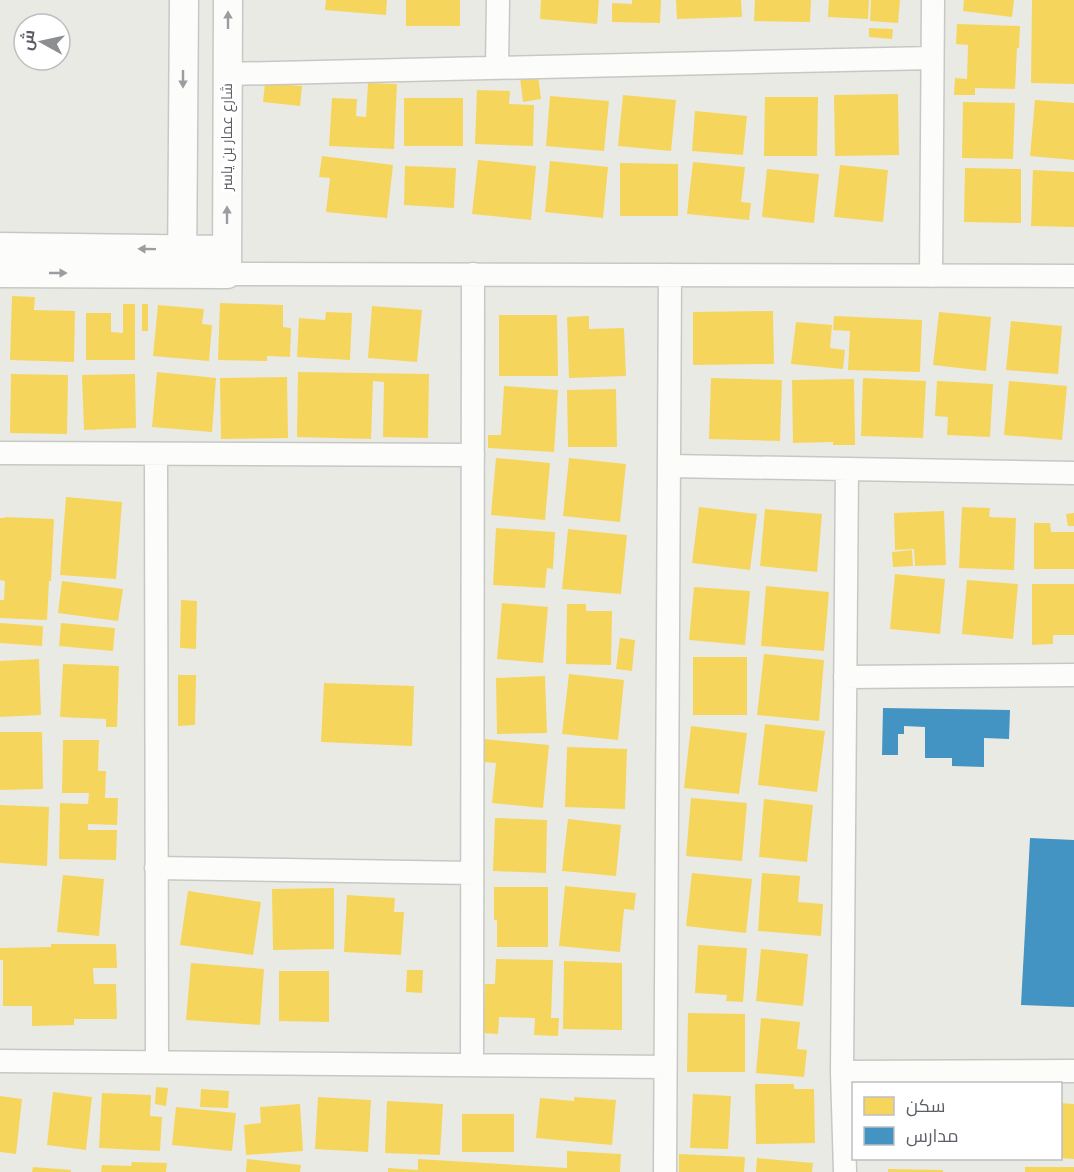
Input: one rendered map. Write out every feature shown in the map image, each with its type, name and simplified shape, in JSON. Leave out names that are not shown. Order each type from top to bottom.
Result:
[{"type":"street","points":[[182,261],[184,0]]},
{"type":"street","name":"شارع عمار بن ياسر","points":[[227,262],[228,0]]},
{"type":"street","points":[[497,68],[498,0]]},
{"type":"street","points":[[931,276],[933,0]]},
{"type":"street","points":[[228,74],[932,58]]},
{"type":"street","points":[[0,247],[182,261],[473,274],[1074,276]]},
{"type":"street","points":[[0,273],[182,261]]},
{"type":"street","points":[[472,1065],[473,274]]},
{"type":"street","points":[[665,1172],[670,275]]},
{"type":"street","points":[[0,453],[473,455]]},
{"type":"street","points":[[156,453],[157,1062]]},
{"type":"street","points":[[669,466],[1074,473]]},
{"type":"street","points":[[845,1172],[842,1072],[847,469]]},
{"type":"street","points":[[845,677],[1074,675]]},
{"type":"street","points":[[156,868],[472,873]]},
{"type":"street","points":[[0,1061],[665,1066]]},
{"type":"street","points":[[842,1072],[1074,1071]]},
{"type":"building: سكن","points":[[326,0],[387,0],[386,15],[325,10]]},
{"type":"building: سكن","points":[[406,0],[460,0],[460,26],[406,26]]},
{"type":"building: سكن","points":[[541,0],[599,0],[597,24],[540,19]]},
{"type":"building: سكن","points":[[632,0],[661,0],[660,23],[612,22],[612,3],[632,4]]},
{"type":"building: سكن","points":[[676,0],[741,0],[742,17],[677,19]]},
{"type":"building: سكن","points":[[755,0],[811,0],[810,22],[754,21]]},
{"type":"building: سكن","points":[[829,0],[869,0],[868,19],[828,17]]},
{"type":"building: سكن","points":[[871,0],[900,0],[898,23],[870,21]]},
{"type":"building: سكن","points":[[964,0],[1014,0],[1012,17],[963,11]]},
{"type":"building: سكن","points":[[1032,0],[1074,0],[1074,84],[1031,83]]},
{"type":"building: سكن","points":[[957,24],[1020,26],[1015,89],[975,88],[975,95],[954,95],[955,78],[967,79],[968,45],[956,44]]},
{"type":"building: سكن","points":[[869,28],[893,29],[892,39],[869,37]]},
{"type":"building: سكن","points":[[538,75],[541,99],[523,102],[520,78]]},
{"type":"building: سكن","points":[[265,83],[302,86],[300,106],[263,102]]},
{"type":"building: سكن","points":[[368,83],[397,84],[394,149],[329,146],[332,98],[357,99],[356,116],[366,117]]},
{"type":"building: سكن","points":[[477,90],[510,91],[509,104],[534,105],[533,146],[475,144]]},
{"type":"building: سكن","points":[[898,94],[899,155],[835,156],[834,95]]},
{"type":"building: سكن","points":[[623,95],[676,100],[671,151],[618,146]]},
{"type":"building: سكن","points":[[550,96],[609,101],[604,151],[546,146]]},
{"type":"building: سكن","points":[[765,97],[818,97],[817,156],[764,156]]},
{"type":"building: سكن","points":[[404,98],[463,98],[463,146],[404,146]]},
{"type":"building: سكن","points":[[1035,100],[1074,103],[1074,160],[1030,156]]},
{"type":"building: سكن","points":[[963,102],[1015,103],[1013,159],[962,158]]},
{"type":"building: سكن","points":[[695,111],[747,116],[743,155],[692,151]]},
{"type":"building: سكن","points":[[322,156],[393,165],[387,218],[326,212],[330,178],[319,177]]},
{"type":"building: سكن","points":[[478,160],[536,166],[531,220],[472,214]]},
{"type":"building: سكن","points":[[550,161],[608,167],[603,218],[545,212]]},
{"type":"building: سكن","points":[[693,162],[745,167],[741,202],[751,203],[749,220],[687,214]]},
{"type":"building: سكن","points":[[620,163],[678,164],[678,216],[620,216]]},
{"type":"building: سكن","points":[[840,165],[888,170],[883,222],[834,217]]},
{"type":"building: سكن","points":[[405,166],[456,168],[454,208],[404,205]]},
{"type":"building: سكن","points":[[965,168],[1021,169],[1021,223],[964,222]]},
{"type":"building: سكن","points":[[767,169],[819,174],[814,223],[762,217]]},
{"type":"building: سكن","points":[[1033,170],[1074,172],[1074,227],[1031,226]]},
{"type":"building: سكن","points":[[12,296],[35,297],[34,310],[75,311],[74,362],[10,360]]},
{"type":"building: سكن","points":[[220,303],[283,305],[283,327],[291,328],[290,357],[267,356],[267,361],[218,360]]},
{"type":"building: سكن","points":[[123,304],[135,304],[135,360],[86,360],[86,313],[111,313],[111,332],[123,333]]},
{"type":"building: سكن","points":[[142,304],[148,304],[148,331],[142,331]]},
{"type":"building: سكن","points":[[158,305],[204,309],[202,324],[212,325],[209,361],[153,356]]},
{"type":"building: سكن","points":[[372,306],[422,310],[417,362],[368,358]]},
{"type":"building: سكن","points":[[773,311],[774,364],[693,365],[693,312]]},
{"type":"building: سكن","points":[[326,312],[352,313],[350,360],[297,357],[299,318],[325,320]]},
{"type":"building: سكن","points":[[939,312],[991,317],[986,371],[933,365]]},
{"type":"building: سكن","points":[[499,315],[557,315],[558,376],[499,376]]},
{"type":"building: سكن","points":[[589,316],[589,329],[624,328],[626,376],[569,378],[567,317]]},
{"type":"building: سكن","points":[[834,316],[922,320],[920,372],[848,370],[850,331],[833,330]]},
{"type":"building: سكن","points":[[1011,321],[1062,326],[1058,374],[1006,370]]},
{"type":"building: سكن","points":[[796,322],[832,325],[830,348],[845,350],[843,369],[791,364]]},
{"type":"building: سكن","points":[[157,372],[216,378],[212,432],[152,427]]},
{"type":"building: سكن","points":[[298,372],[429,374],[428,438],[383,437],[384,382],[373,381],[371,439],[297,437]]},
{"type":"building: سكن","points":[[11,374],[68,375],[67,434],[10,433]]},
{"type":"building: سكن","points":[[135,374],[136,428],[84,430],[82,375]]},
{"type":"building: سكن","points":[[287,377],[288,438],[221,439],[220,378]]},
{"type":"building: سكن","points":[[711,378],[782,380],[780,441],[709,439]]},
{"type":"building: سكن","points":[[863,378],[926,381],[923,438],[861,436]]},
{"type":"building: سكن","points":[[854,379],[855,445],[833,445],[833,442],[793,443],[792,380]]},
{"type":"building: سكن","points":[[937,381],[993,384],[990,437],[947,435],[948,417],[935,416]]},
{"type":"building: سكن","points":[[1009,381],[1067,386],[1062,440],[1004,435]]},
{"type":"building: سكن","points":[[504,386],[558,390],[554,452],[488,448],[488,435],[501,435]]},
{"type":"building: سكن","points":[[616,389],[617,447],[568,447],[567,390]]},
{"type":"building: سكن","points":[[496,458],[550,463],[545,520],[491,515]]},
{"type":"building: سكن","points":[[569,458],[626,464],[620,522],[563,516]]},
{"type":"building: سكن","points":[[66,497],[122,502],[116,579],[60,575]]},
{"type":"building: سكن","points":[[699,507],[757,514],[750,570],[692,563]]},
{"type":"building: سكن","points":[[962,507],[990,508],[989,517],[1016,518],[1014,570],[959,568]]},
{"type":"building: سكن","points":[[765,509],[822,514],[817,572],[760,566]]},
{"type":"building: سكن","points":[[944,511],[946,565],[915,566],[914,549],[895,550],[894,513]]},
{"type":"building: سكن","points":[[1074,513],[1074,526],[1068,526],[1066,514]]},
{"type":"building: سكن","points":[[0,518],[54,519],[47,620],[0,618],[0,600],[4,600],[5,581],[0,580]]},
{"type":"building: سكن","points":[[1034,523],[1050,523],[1051,532],[1074,532],[1074,569],[1034,569]]},
{"type":"building: سكن","points":[[496,528],[555,532],[553,569],[547,568],[545,588],[493,585]]},
{"type":"building: سكن","points":[[568,529],[627,535],[621,594],[562,589]]},
{"type":"building: سكن","points":[[912,550],[913,566],[893,567],[892,552]]},
{"type":"building: سكن","points":[[895,574],[945,579],[940,634],[890,629]]},
{"type":"building: سكن","points":[[967,580],[1018,584],[1013,639],[962,634]]},
{"type":"building: سكن","points":[[62,581],[123,589],[118,621],[58,613]]},
{"type":"building: سكن","points":[[1032,584],[1074,584],[1074,635],[1053,635],[1053,644],[1032,645]]},
{"type":"building: سكن","points":[[766,586],[829,592],[824,651],[761,646]]},
{"type":"building: سكن","points":[[694,587],[750,591],[745,645],[689,640]]},
{"type":"building: سكن","points":[[181,600],[197,601],[196,649],[180,648]]},
{"type":"building: سكن","points":[[502,603],[548,607],[543,663],[497,659]]},
{"type":"building: سكن","points":[[567,604],[586,604],[586,611],[612,611],[611,665],[566,664]]},
{"type":"building: سكن","points":[[0,623],[43,626],[42,646],[0,643]]},
{"type":"building: سكن","points":[[61,623],[115,628],[113,651],[59,646]]},
{"type":"building: سكن","points":[[620,638],[635,640],[632,671],[616,669]]},
{"type":"building: سكن","points":[[764,654],[824,660],[819,721],[757,715]]},
{"type":"building: سكن","points":[[693,657],[747,657],[747,715],[693,715]]},
{"type":"building: سكن","points":[[39,659],[41,715],[0,717],[0,661]]},
{"type":"building: سكن","points":[[63,664],[119,666],[117,727],[106,727],[106,719],[60,717]]},
{"type":"building: سكن","points":[[569,674],[624,680],[618,740],[562,734]]},
{"type":"building: سكن","points":[[178,675],[196,675],[195,725],[178,726]]},
{"type":"building: سكن","points":[[545,676],[547,733],[497,734],[496,678]]},
{"type":"building: سكن","points":[[324,683],[414,686],[412,746],[321,742]]},
{"type":"building: سكن","points":[[765,724],[825,731],[817,792],[758,785]]},
{"type":"building: سكن","points":[[691,726],[747,733],[739,794],[684,788]]},
{"type":"building: سكن","points":[[0,732],[42,732],[43,789],[0,790]]},
{"type":"building: سكن","points":[[484,739],[549,745],[543,808],[492,803],[496,763],[482,762]]},
{"type":"building: سكن","points":[[63,740],[99,740],[98,771],[106,771],[105,798],[118,798],[117,825],[88,824],[88,830],[117,830],[116,860],[59,859],[60,803],[88,804],[89,793],[62,793]]},
{"type":"building: سكن","points":[[567,747],[627,749],[625,809],[565,807]]},
{"type":"building: سكن","points":[[691,798],[747,803],[742,861],[686,856]]},
{"type":"building: سكن","points":[[764,799],[813,805],[807,862],[759,857]]},
{"type":"building: سكن","points":[[0,805],[49,807],[47,866],[0,863]]},
{"type":"building: سكن","points":[[495,818],[547,820],[546,873],[493,871]]},
{"type":"building: سكن","points":[[568,819],[621,825],[616,876],[562,871]]},
{"type":"building: سكن","points":[[692,873],[752,879],[746,933],[686,926]]},
{"type":"building: سكن","points":[[762,873],[800,876],[798,902],[823,904],[821,936],[758,931]]},
{"type":"building: سكن","points":[[63,875],[104,879],[99,936],[57,932]]},
{"type":"building: سكن","points":[[565,886],[636,893],[634,910],[624,909],[620,952],[559,946]]},
{"type":"building: سكن","points":[[494,887],[548,887],[548,947],[497,947]]},
{"type":"building: سكن","points":[[334,888],[334,949],[273,950],[272,889]]},
{"type":"building: سكن","points":[[188,891],[261,902],[253,955],[180,945]]},
{"type":"building: سكن","points":[[347,895],[395,898],[394,912],[404,912],[401,955],[344,952]]},
{"type":"building: سكن","points":[[51,944],[116,944],[117,968],[93,968],[94,984],[116,984],[117,1019],[74,1019],[74,1025],[32,1026],[32,1006],[3,1006],[3,960],[0,960],[0,948],[51,947]]},
{"type":"building: سكن","points":[[698,945],[747,948],[743,1002],[726,1001],[727,995],[695,993]]},
{"type":"building: سكن","points":[[761,949],[808,954],[803,1006],[756,1001]]},
{"type":"building: سكن","points":[[496,959],[553,960],[551,1018],[559,1018],[558,1036],[534,1035],[535,1018],[499,1017],[498,1034],[483,1033],[485,984],[495,984]]},
{"type":"building: سكن","points":[[564,961],[622,963],[622,1030],[563,1029]]},
{"type":"building: سكن","points":[[191,963],[264,969],[260,1025],[186,1020]]},
{"type":"building: سكن","points":[[407,970],[423,970],[422,993],[406,992]]},
{"type":"building: سكن","points":[[279,971],[329,971],[329,1022],[279,1021]]},
{"type":"building: سكن","points":[[688,1013],[745,1014],[745,1072],[687,1072]]},
{"type":"building: سكن","points":[[761,1018],[800,1022],[797,1049],[807,1050],[804,1077],[756,1073]]},
{"type":"building: سكن","points":[[755,1084],[794,1084],[794,1089],[814,1089],[815,1143],[756,1144]]},
{"type":"building: سكن","points":[[156,1087],[168,1088],[166,1106],[155,1104]]},
{"type":"building: سكن","points":[[201,1089],[229,1091],[228,1108],[200,1107]]},
{"type":"building: سكن","points":[[53,1092],[92,1097],[86,1150],[47,1145]]},
{"type":"building: سكن","points":[[102,1093],[151,1095],[150,1116],[162,1117],[160,1151],[99,1148]]},
{"type":"building: سكن","points":[[693,1094],[731,1096],[728,1149],[690,1148]]},
{"type":"building: سكن","points":[[0,1096],[22,1099],[16,1154],[0,1152]]},
{"type":"building: سكن","points":[[318,1097],[371,1100],[368,1152],[315,1149]]},
{"type":"building: سكن","points":[[574,1097],[616,1100],[612,1145],[536,1138],[540,1098],[574,1101]]},
{"type":"building: سكن","points":[[387,1101],[443,1104],[440,1155],[385,1153]]},
{"type":"building: سكن","points":[[1062,1103],[1074,1104],[1074,1159],[1062,1158]]},
{"type":"building: سكن","points":[[300,1104],[303,1151],[246,1155],[244,1125],[261,1123],[260,1107]]},
{"type":"building: سكن","points":[[176,1107],[236,1113],[232,1151],[172,1145]]},
{"type":"building: سكن","points":[[462,1114],[514,1114],[514,1152],[462,1152]]},
{"type":"building: سكن","points":[[567,1151],[621,1154],[620,1172],[388,1172],[388,1168],[418,1170],[418,1159],[567,1168]]},
{"type":"building: سكن","points":[[679,1154],[745,1157],[744,1172],[679,1172]]},
{"type":"building: سكن","points":[[757,1158],[813,1163],[812,1172],[756,1172]]},
{"type":"building: سكن","points":[[247,1159],[301,1165],[300,1172],[246,1172]]},
{"type":"building: سكن","points":[[132,1162],[167,1163],[166,1172],[101,1172],[102,1165],[131,1166]]},
{"type":"building: سكن","points":[[33,1167],[71,1170],[71,1172],[32,1172]]},
{"type":"building: سكن","points":[[1025,1167],[1074,1167],[1074,1172],[1025,1172]]},
{"type":"building: سكن","points":[[888,1169],[943,1170],[943,1172],[888,1172]]},
{"type":"building: مدارس","points":[[883,708],[1010,710],[1009,739],[984,738],[984,767],[952,766],[952,758],[925,758],[925,727],[904,726],[904,734],[898,734],[898,755],[882,755]]},
{"type":"building: مدارس","points":[[1030,838],[1074,840],[1074,1007],[1021,1005]]}]
